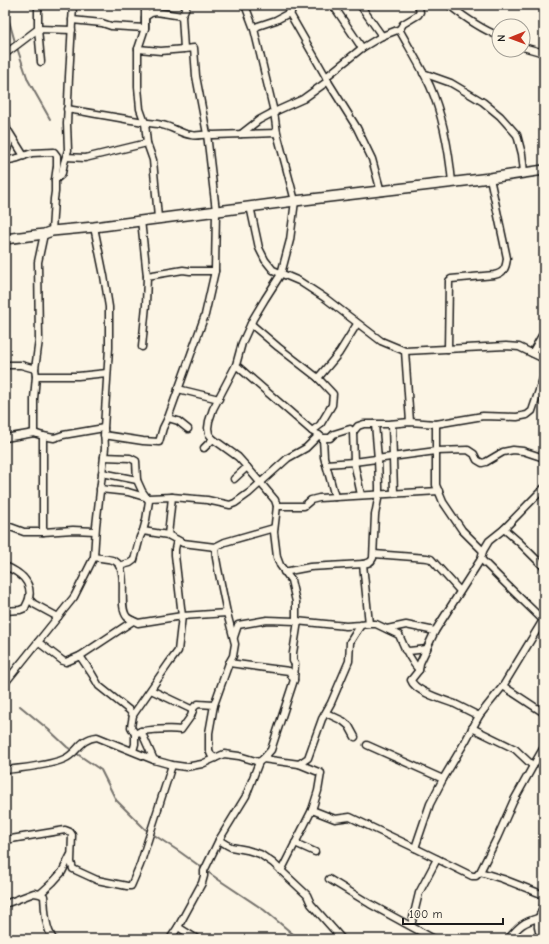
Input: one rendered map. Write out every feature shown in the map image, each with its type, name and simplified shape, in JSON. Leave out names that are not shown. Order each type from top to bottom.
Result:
[{"type":"main road","points":[[5,239],[250,206],[381,192],[544,170]]},
{"type":"street","points":[[38,5],[38,29],[41,62]]},
{"type":"street","points":[[55,180],[62,173],[68,150],[67,109],[73,5]]},
{"type":"street","points":[[145,5],[145,28],[138,49],[138,87],[140,109],[145,123],[147,143],[153,160],[158,218]]},
{"type":"street","points":[[184,49],[182,16],[187,5]]},
{"type":"street","points":[[170,939],[202,883],[204,871],[219,840],[246,796],[261,760],[271,750],[294,680],[295,664],[293,661],[293,653],[297,621],[296,602],[291,580],[284,572],[277,558],[274,532],[277,506],[275,500],[238,457],[213,439],[209,434],[209,421],[213,409],[236,365],[242,343],[265,299],[281,274],[290,240],[295,201],[277,133],[274,112],[254,29],[245,5]]},
{"type":"street","points":[[290,5],[290,14],[357,128],[372,159],[381,192]]},
{"type":"street","points":[[333,5],[362,48]]},
{"type":"street","points":[[360,5],[382,36]]},
{"type":"street","points":[[241,134],[259,120],[302,99],[362,48],[382,36],[400,28],[403,24],[418,15],[420,12],[418,5]]},
{"type":"street","points":[[449,5],[491,33]]},
{"type":"street","points":[[145,28],[145,17],[150,13],[156,12],[182,16]]},
{"type":"street","points":[[254,29],[291,12]]},
{"type":"street","points":[[72,20],[102,23],[112,26],[145,28]]},
{"type":"street","points":[[400,28],[400,31],[424,73],[444,127],[452,182]]},
{"type":"street","points":[[5,54],[38,29],[72,30]]},
{"type":"street","points":[[104,435],[160,442],[163,428],[168,418],[205,315],[215,271],[216,211],[207,134],[196,76],[194,48],[161,51],[138,49]]},
{"type":"street","points":[[531,49],[544,53]]},
{"type":"street","points":[[424,73],[451,83],[483,102],[500,116],[516,135],[522,154],[524,172]]},
{"type":"street","points":[[430,88],[436,77]]},
{"type":"street","points":[[67,109],[163,125],[176,129],[183,134],[194,136],[207,134],[277,133]]},
{"type":"street","points":[[5,115],[9,144],[5,159],[32,153],[54,152],[57,156],[54,199],[48,232],[38,262],[39,340],[34,399],[34,433]]},
{"type":"street","points":[[7,129],[24,156]]},
{"type":"street","points":[[66,157],[84,158],[147,143]]},
{"type":"street","points":[[448,349],[449,281],[451,279],[500,274],[506,267],[507,258],[490,178]]},
{"type":"street","points":[[250,206],[259,248],[265,260],[273,270],[299,281],[325,298],[381,341],[405,351],[506,346],[519,347],[544,359]]},
{"type":"street","points":[[142,220],[147,276],[142,347]]},
{"type":"street","points":[[5,683],[74,597],[94,558],[95,531],[105,448],[104,428],[109,348],[109,307],[94,227]]},
{"type":"street","points":[[147,276],[183,270],[190,272],[215,271]]},
{"type":"street","points":[[251,324],[318,378],[333,394],[332,405],[320,425],[312,431]]},
{"type":"street","points":[[318,378],[339,353],[357,324]]},
{"type":"street","points":[[532,353],[544,332]]},
{"type":"street","points":[[405,351],[410,422]]},
{"type":"street","points":[[5,365],[21,365],[36,373],[78,376],[107,373]]},
{"type":"street","points":[[236,365],[312,431],[321,437],[330,438],[334,434],[350,430],[353,432]]},
{"type":"street","points":[[360,495],[354,462],[353,432],[358,426],[364,424],[392,424],[410,422],[436,424],[483,416],[517,417],[527,415],[532,411],[544,376]]},
{"type":"street","points":[[178,389],[219,399]]},
{"type":"street","points":[[168,418],[178,421],[188,429]]},
{"type":"street","points":[[284,572],[310,567],[364,564],[371,562],[374,554],[375,515],[379,494],[375,424]]},
{"type":"street","points":[[392,424],[394,493]]},
{"type":"street","points":[[436,424],[436,485],[443,502],[462,530],[483,552]]},
{"type":"street","points":[[5,438],[34,433],[54,438],[104,428]]},
{"type":"street","points":[[43,436],[43,532]]},
{"type":"street","points":[[321,437],[324,457],[335,497]]},
{"type":"street","points":[[100,489],[128,492],[148,498],[172,497],[207,500],[230,505],[235,504],[288,458],[306,448],[321,437]]},
{"type":"street","points":[[204,448],[213,439]]},
{"type":"street","points":[[326,464],[354,462],[436,451],[468,450],[474,454],[477,460],[482,462],[486,462],[503,452],[513,450],[523,451],[544,458]]},
{"type":"street","points":[[104,457],[130,458],[136,461],[138,480],[142,491],[149,501],[146,520],[134,560],[130,563],[119,566]]},
{"type":"street","points":[[234,479],[247,467]]},
{"type":"street","points":[[102,474],[138,480]]},
{"type":"street","points":[[478,716],[456,704],[425,693],[412,683],[411,680],[419,670],[420,663],[435,631],[481,559],[483,552],[490,541],[504,529],[544,488]]},
{"type":"street","points":[[277,506],[304,506],[311,500],[319,498],[439,491]]},
{"type":"street","points":[[168,535],[172,497]]},
{"type":"street","points":[[5,525],[24,532],[73,530],[95,531]]},
{"type":"street","points":[[143,531],[168,535],[183,543],[215,547],[225,542],[274,528]]},
{"type":"street","points":[[504,529],[544,567]]},
{"type":"street","points":[[154,760],[138,733],[131,727],[133,714],[178,651],[182,616],[175,554],[177,540]]},
{"type":"street","points":[[215,547],[227,613],[235,644],[234,651],[214,705],[209,733],[209,750],[211,755],[215,758]]},
{"type":"street","points":[[374,554],[431,559],[460,591]]},
{"type":"street","points":[[94,558],[115,561],[119,566],[122,576],[124,609],[126,617],[133,621],[138,622],[182,616],[227,613]]},
{"type":"street","points":[[415,848],[430,804],[478,716],[503,686],[543,620],[481,559]]},
{"type":"street","points":[[364,564],[368,624]]},
{"type":"street","points":[[5,566],[12,569],[25,579],[28,584],[29,599],[25,608],[20,610],[5,611]]},
{"type":"street","points":[[29,599],[34,604],[58,617]]},
{"type":"street","points":[[234,637],[238,625],[267,620],[297,621],[346,626],[376,624],[399,635],[405,650],[419,670]]},
{"type":"street","points":[[38,642],[66,662],[80,656],[133,621]]},
{"type":"street","points":[[387,629],[406,625],[435,631]]},
{"type":"street","points":[[299,764],[308,758],[322,719],[332,703],[348,660],[350,642],[361,626]]},
{"type":"street","points":[[405,650],[427,649]]},
{"type":"street","points":[[80,656],[99,686],[133,714]]},
{"type":"street","points":[[229,663],[288,671],[294,680]]},
{"type":"street","points":[[503,686],[544,713]]},
{"type":"street","points":[[150,690],[193,710]]},
{"type":"street","points":[[138,733],[168,729],[181,730],[191,716],[194,707],[198,704],[214,705]]},
{"type":"street","points":[[326,713],[343,721],[349,726],[355,737]]},
{"type":"street","points":[[472,728],[515,749],[533,766]]},
{"type":"street","points":[[133,751],[138,733]]},
{"type":"street","points":[[5,770],[52,763],[66,758],[85,740],[97,737],[154,760],[172,765],[186,767],[202,764],[224,754],[299,764],[321,772],[318,791],[312,810],[281,871]]},
{"type":"street","points":[[367,745],[443,779]]},
{"type":"street","points":[[312,810],[335,819],[350,817],[472,876],[476,876],[480,872],[497,838],[513,802],[544,747]]},
{"type":"street","points":[[308,758],[312,769]]},
{"type":"street","points":[[62,872],[73,869],[97,880],[131,886],[140,865],[172,765]]},
{"type":"street","points":[[5,840],[65,830],[70,832],[72,835],[71,862],[73,869]]},
{"type":"street","points":[[219,840],[227,846],[260,854],[273,863],[307,895],[311,904],[342,939]]},
{"type":"street","points":[[295,843],[315,852]]},
{"type":"street","points":[[40,894],[62,872],[71,855]]},
{"type":"street","points":[[411,926],[419,893],[437,859]]},
{"type":"street","points":[[480,872],[544,895]]},
{"type":"street","points":[[330,879],[370,904],[434,939]]},
{"type":"street","points":[[5,904],[34,893],[44,896],[46,920],[50,934],[54,939]]},
{"type":"street","points":[[544,905],[538,918],[538,930],[544,938]]},
{"type":"street","points":[[508,939],[522,924],[538,918]]},
{"type":"street","points":[[178,927],[197,939]]},
{"type":"waterway","points":[[5,7],[28,80],[50,119]]},
{"type":"waterway","points":[[20,706],[67,747],[101,770],[116,800],[145,829],[264,910],[299,939]]}]
